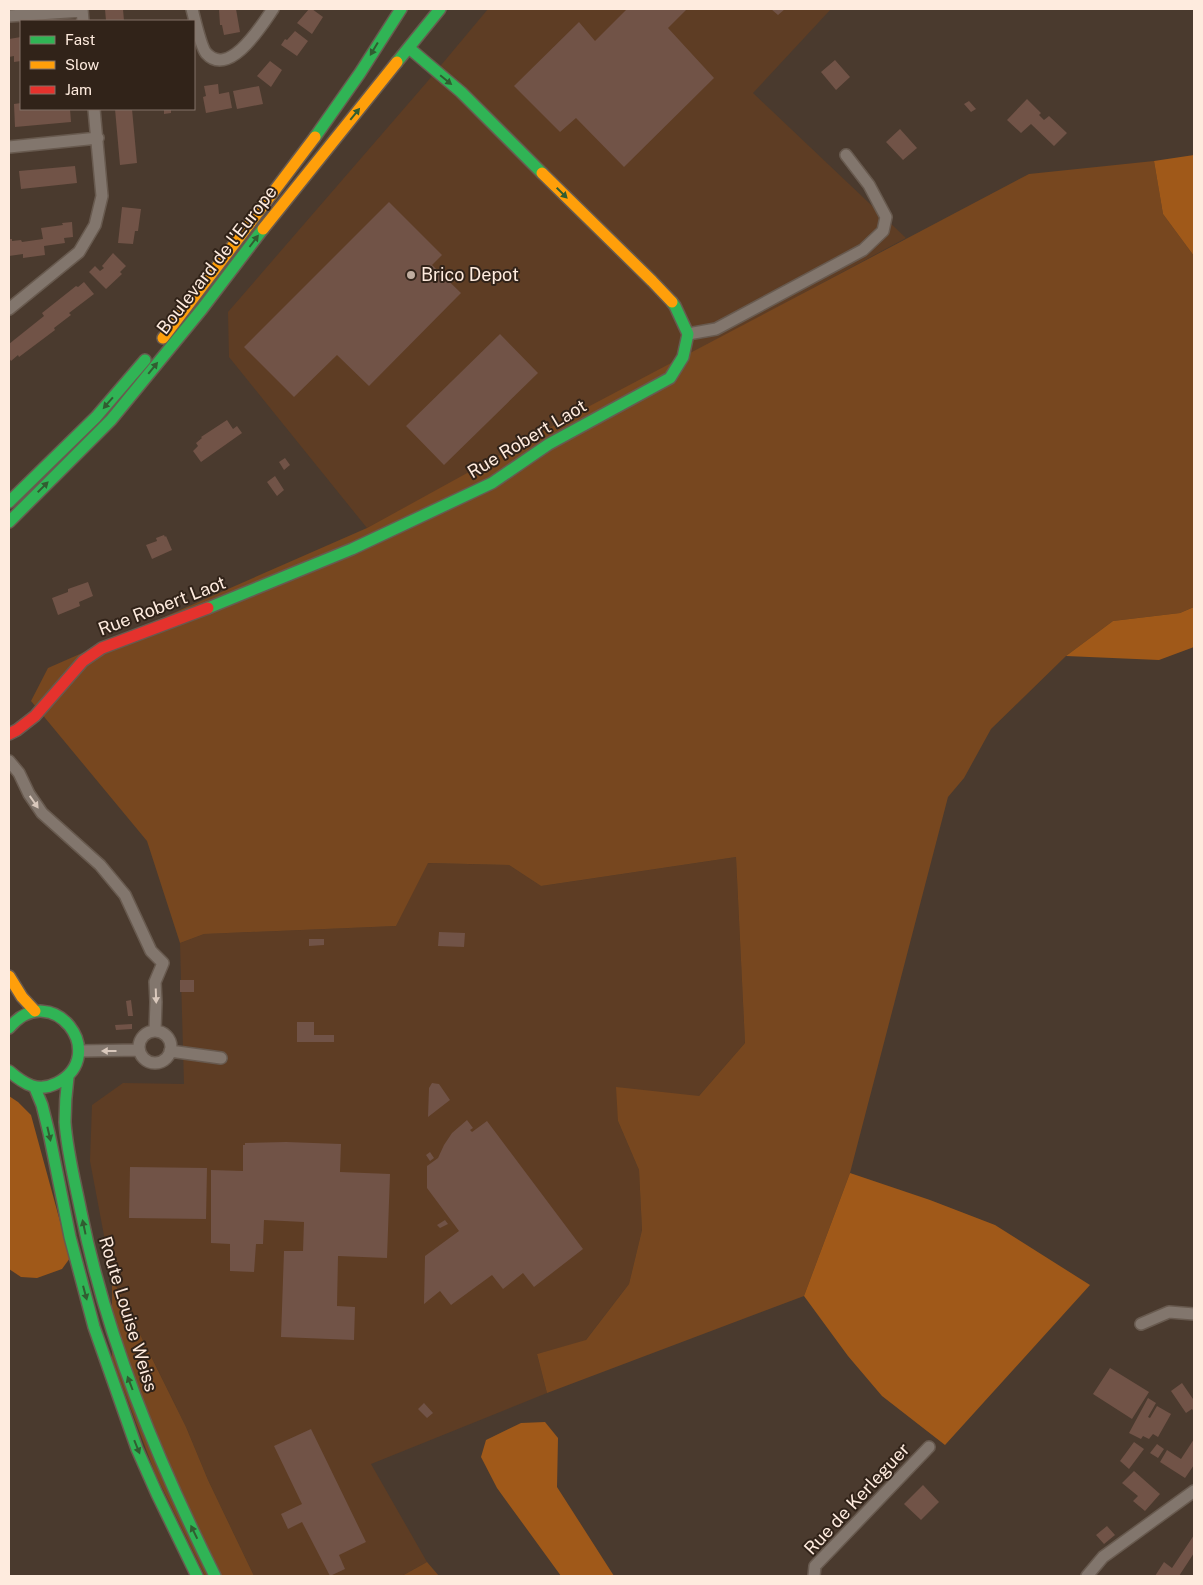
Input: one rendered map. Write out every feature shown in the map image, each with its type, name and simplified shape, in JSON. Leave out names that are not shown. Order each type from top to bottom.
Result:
[{"type":"main road","name":"Boulevard de l'Europe","points":[[9,502],[96,417],[155,349],[320,129],[362,70],[401,9]]},
{"type":"main road","name":"Boulevard de l'Europe","points":[[9,522],[111,420],[202,309],[273,216],[440,9]]},
{"type":"main road","points":[[408,48],[461,92],[652,281],[675,306],[688,334]]},
{"type":"main road","name":"Rue Robert Laot","points":[[9,734],[35,716],[83,661],[102,648],[352,549],[492,483],[549,444],[670,378],[683,357],[688,334]]},
{"type":"main road","points":[[9,976],[22,997],[35,1011]]},
{"type":"main road","points":[[9,1028],[18,1018],[35,1011],[45,1011],[63,1018],[70,1024],[75,1033],[79,1051]]},
{"type":"main road","name":"Route Louise Weiss","points":[[79,1051],[74,1070],[68,1077],[65,1102],[65,1129],[84,1229],[109,1323],[126,1374],[171,1484],[215,1576]]},
{"type":"main road","points":[[9,1071],[20,1082],[35,1088],[52,1086],[68,1077]]},
{"type":"main road","name":"Route Louise Weiss","points":[[35,1088],[49,1132],[70,1236],[94,1327],[137,1448],[197,1576]]},
{"type":"street","points":[[192,9],[204,52],[214,59],[227,59],[239,52],[260,28],[273,9]]},
{"type":"street","points":[[9,16],[82,14]]},
{"type":"street","points":[[9,309],[79,252],[95,225],[102,196],[94,110]]},
{"type":"street","points":[[9,148],[98,138]]},
{"type":"street","points":[[688,334],[716,329],[863,250],[883,231],[886,217],[868,185],[846,155]]},
{"type":"street","points":[[9,298],[24,296]]},
{"type":"street","points":[[9,761],[42,814],[100,865],[125,895],[151,951],[164,963],[155,982],[155,1031]]},
{"type":"street","points":[[155,1031],[165,1036],[170,1045],[170,1051],[165,1060],[156,1063],[145,1060],[139,1050],[139,1045],[144,1035],[155,1031]]},
{"type":"street","points":[[79,1051],[139,1050]]},
{"type":"street","points":[[170,1051],[221,1058]]},
{"type":"street","points":[[1142,1324],[1169,1312],[1194,1314]]},
{"type":"street","name":"Rue de Kerleguer","points":[[814,1576],[815,1566],[929,1447]]},
{"type":"street","points":[[1087,1576],[1103,1557],[1194,1491]]},
{"type":"shaded area","points":[[488,9],[831,9],[753,93],[906,238],[367,528],[229,357],[228,312]]},
{"type":"shaded area","points":[[1194,155],[1194,256],[1163,214],[1154,161]]},
{"type":"shaded area","points":[[1154,161],[1163,214],[1194,256],[1194,607],[1180,613],[1113,621],[1066,656],[991,729],[964,778],[948,797],[850,1173],[804,1296],[547,1393],[537,1354],[586,1340],[629,1284],[642,1230],[639,1170],[618,1121],[616,1087],[699,1096],[745,1043],[736,857],[541,886],[509,865],[428,863],[396,926],[204,934],[180,943],[147,841],[31,701],[48,668],[367,528],[584,409],[1029,174]]},
{"type":"shaded area","points":[[1194,607],[1194,647],[1159,660],[1066,656],[1113,621],[1180,613]]},
{"type":"shaded area","points":[[736,857],[745,1043],[699,1096],[618,1121],[639,1170],[642,1230],[629,1284],[585,1341],[537,1354],[547,1393],[371,1464],[427,1562],[402,1576],[254,1576],[208,1480],[186,1427],[112,1278],[90,1161],[92,1105],[123,1083],[184,1084],[180,943],[204,934],[396,926],[427,863],[509,865],[541,886]]},
{"type":"shaded area","points":[[9,1096],[31,1115],[70,1258],[62,1269],[37,1278],[21,1277],[9,1269]]},
{"type":"shaded area","points":[[850,1173],[930,1200],[995,1225],[1090,1285],[945,1445],[882,1396],[848,1356],[804,1296]]},
{"type":"shaded area","points":[[112,1278],[186,1427],[208,1480],[254,1576],[205,1576],[155,1473],[112,1359]]},
{"type":"shaded area","points":[[545,1422],[558,1438],[557,1487],[614,1576],[561,1576],[497,1488],[481,1457],[486,1440],[521,1423]]},
{"type":"shaded area","points":[[427,1562],[439,1576],[402,1576]]},
{"type":"building","points":[[105,9],[123,9],[124,20],[106,20]]},
{"type":"building","points":[[219,9],[236,9],[240,32],[224,35],[222,25],[220,25]]},
{"type":"building","points":[[309,9],[323,17],[312,34],[297,23]]},
{"type":"building","points":[[627,9],[687,9],[668,28],[714,78],[624,167],[576,118],[560,132],[514,86],[579,22],[595,41]]},
{"type":"building","points":[[771,9],[785,9],[778,15]]},
{"type":"building","points":[[295,31],[308,41],[297,56],[281,45]]},
{"type":"building","points":[[20,37],[20,61],[14,62],[14,56],[9,57],[9,39]]},
{"type":"building","points":[[835,60],[850,77],[836,90],[821,72]]},
{"type":"building","points":[[270,61],[282,70],[271,87],[257,76]]},
{"type":"building","points":[[218,84],[219,94],[229,92],[232,108],[206,113],[203,97],[206,96],[204,86]]},
{"type":"building","points":[[259,86],[263,104],[237,109],[233,91]]},
{"type":"building","points":[[1027,99],[1041,113],[1039,115],[1044,120],[1049,116],[1067,133],[1054,146],[1031,124],[1021,133],[1007,120]]},
{"type":"building","points":[[969,101],[976,109],[971,112],[964,104]]},
{"type":"building","points":[[20,103],[20,110],[70,110],[71,122],[15,127],[14,104]]},
{"type":"building","points":[[115,110],[132,110],[137,163],[120,165]]},
{"type":"building","points":[[164,110],[171,110],[171,113],[164,114]]},
{"type":"building","points":[[900,129],[917,148],[903,160],[886,142]]},
{"type":"building","points":[[75,166],[77,183],[21,189],[19,171]]},
{"type":"building","points":[[389,202],[442,255],[432,265],[461,293],[369,386],[337,355],[294,397],[244,347]]},
{"type":"building","points":[[122,207],[141,209],[138,231],[135,231],[133,244],[118,243]]},
{"type":"building","points":[[72,222],[73,237],[64,238],[65,243],[44,246],[45,255],[23,258],[23,254],[9,256],[9,239],[12,239],[12,241],[21,240],[22,242],[43,239],[41,228]]},
{"type":"building","points":[[113,253],[126,266],[120,272],[122,274],[106,289],[89,272],[95,266],[100,271],[104,268],[102,266]]},
{"type":"building","points":[[84,282],[94,294],[69,313],[71,315],[54,328],[55,330],[11,361],[9,358],[9,344],[44,316],[42,313],[76,286],[78,287]]},
{"type":"building","points":[[500,334],[538,373],[444,465],[406,426]]},
{"type":"building","points":[[227,420],[233,429],[237,426],[242,433],[201,462],[193,451],[198,446],[196,443],[201,437]]},
{"type":"building","points":[[285,458],[290,465],[284,470],[279,462]]},
{"type":"building","points":[[275,476],[284,490],[277,496],[267,482]]},
{"type":"building","points":[[164,535],[172,550],[152,559],[146,545],[157,541],[156,538]]},
{"type":"building","points":[[88,582],[93,596],[79,602],[80,606],[58,615],[52,598],[68,592],[68,589]]},
{"type":"building","points":[[439,932],[465,933],[464,947],[438,946]]},
{"type":"building","points":[[309,939],[324,939],[324,945],[309,946]]},
{"type":"building","points":[[180,980],[194,980],[194,992],[180,992]]},
{"type":"building","points":[[131,1000],[133,1016],[128,1016],[126,1001]]},
{"type":"building","points":[[297,1022],[314,1022],[314,1035],[334,1035],[334,1042],[297,1042]]},
{"type":"building","points":[[132,1024],[132,1029],[116,1030],[115,1025]]},
{"type":"building","points":[[432,1083],[439,1084],[450,1100],[428,1117],[429,1088]]},
{"type":"building","points":[[467,1120],[473,1128],[470,1130],[472,1132],[487,1121],[583,1249],[534,1287],[523,1273],[503,1289],[492,1275],[451,1305],[440,1291],[424,1304],[425,1256],[459,1231],[427,1188],[427,1166],[438,1158],[452,1133]]},
{"type":"building","points":[[245,1143],[341,1144],[340,1172],[390,1174],[387,1258],[338,1256],[337,1306],[355,1307],[354,1340],[281,1337],[284,1251],[303,1251],[304,1222],[264,1220],[263,1244],[256,1244],[254,1272],[230,1271],[230,1244],[211,1243],[211,1170],[243,1171],[243,1145]]},
{"type":"building","points":[[430,1152],[434,1158],[430,1161],[426,1155]]},
{"type":"building","points":[[130,1167],[207,1168],[206,1219],[129,1218]]},
{"type":"building","points":[[445,1220],[448,1224],[440,1228],[437,1225]]},
{"type":"building","points":[[1110,1368],[1149,1392],[1132,1419],[1093,1394]]},
{"type":"building","points":[[1182,1383],[1194,1398],[1194,1412],[1192,1409],[1186,1413],[1171,1391]]},
{"type":"building","points":[[1148,1398],[1156,1403],[1148,1417],[1150,1418],[1157,1406],[1171,1414],[1158,1437],[1153,1434],[1149,1439],[1143,1436],[1141,1439],[1129,1433]]},
{"type":"building","points":[[424,1403],[433,1413],[427,1418],[418,1409]]},
{"type":"building","points":[[311,1429],[366,1542],[339,1555],[345,1569],[330,1576],[302,1522],[288,1529],[281,1514],[302,1504],[274,1446]]},
{"type":"building","points":[[1194,1439],[1194,1465],[1185,1478],[1160,1462],[1167,1450],[1181,1459]]},
{"type":"building","points":[[1134,1442],[1144,1449],[1129,1469],[1120,1461]]},
{"type":"building","points":[[1157,1444],[1164,1449],[1158,1458],[1150,1453]]},
{"type":"building","points":[[1134,1471],[1160,1494],[1145,1511],[1133,1501],[1138,1496],[1122,1483]]},
{"type":"building","points":[[923,1485],[939,1502],[921,1520],[904,1504]]},
{"type":"building","points":[[1107,1526],[1115,1535],[1104,1544],[1096,1535]]},
{"type":"building","points":[[1194,1535],[1194,1553],[1179,1576],[1155,1576],[1164,1562],[1172,1568]]},
{"type":"traffic: fast","points":[[315,137],[360,73],[401,9]]},
{"type":"traffic: fast","points":[[397,62],[440,9]]},
{"type":"traffic: fast","points":[[409,48],[461,92],[542,173]]},
{"type":"traffic: fast","points":[[9,522],[111,420],[202,309],[263,229]]},
{"type":"traffic: fast","points":[[208,608],[352,549],[492,483],[549,444],[670,378],[683,357],[688,334],[672,302]]},
{"type":"traffic: fast","points":[[9,502],[96,417],[145,360]]},
{"type":"traffic: fast","points":[[9,1028],[26,1015],[42,1011],[57,1016],[69,1026],[77,1040],[78,1055],[72,1071],[50,1086],[31,1086],[9,1071]]},
{"type":"traffic: fast","points":[[68,1077],[65,1122],[68,1144],[92,1260],[105,1306],[136,1398],[154,1443],[215,1576]]},
{"type":"traffic: fast","points":[[35,1088],[42,1105],[49,1133],[70,1237],[94,1327],[137,1449],[197,1576]]},
{"type":"traffic: slow","points":[[263,229],[397,62]]},
{"type":"traffic: slow","points":[[163,338],[315,137]]},
{"type":"traffic: slow","points":[[542,173],[672,302]]},
{"type":"traffic: slow","points":[[9,976],[22,997],[35,1011]]},
{"type":"traffic: jam","points":[[9,734],[35,716],[83,661],[102,648],[208,608]]},
{"type":"place","name":"Brico Depot","points":[[411,275]]}]
